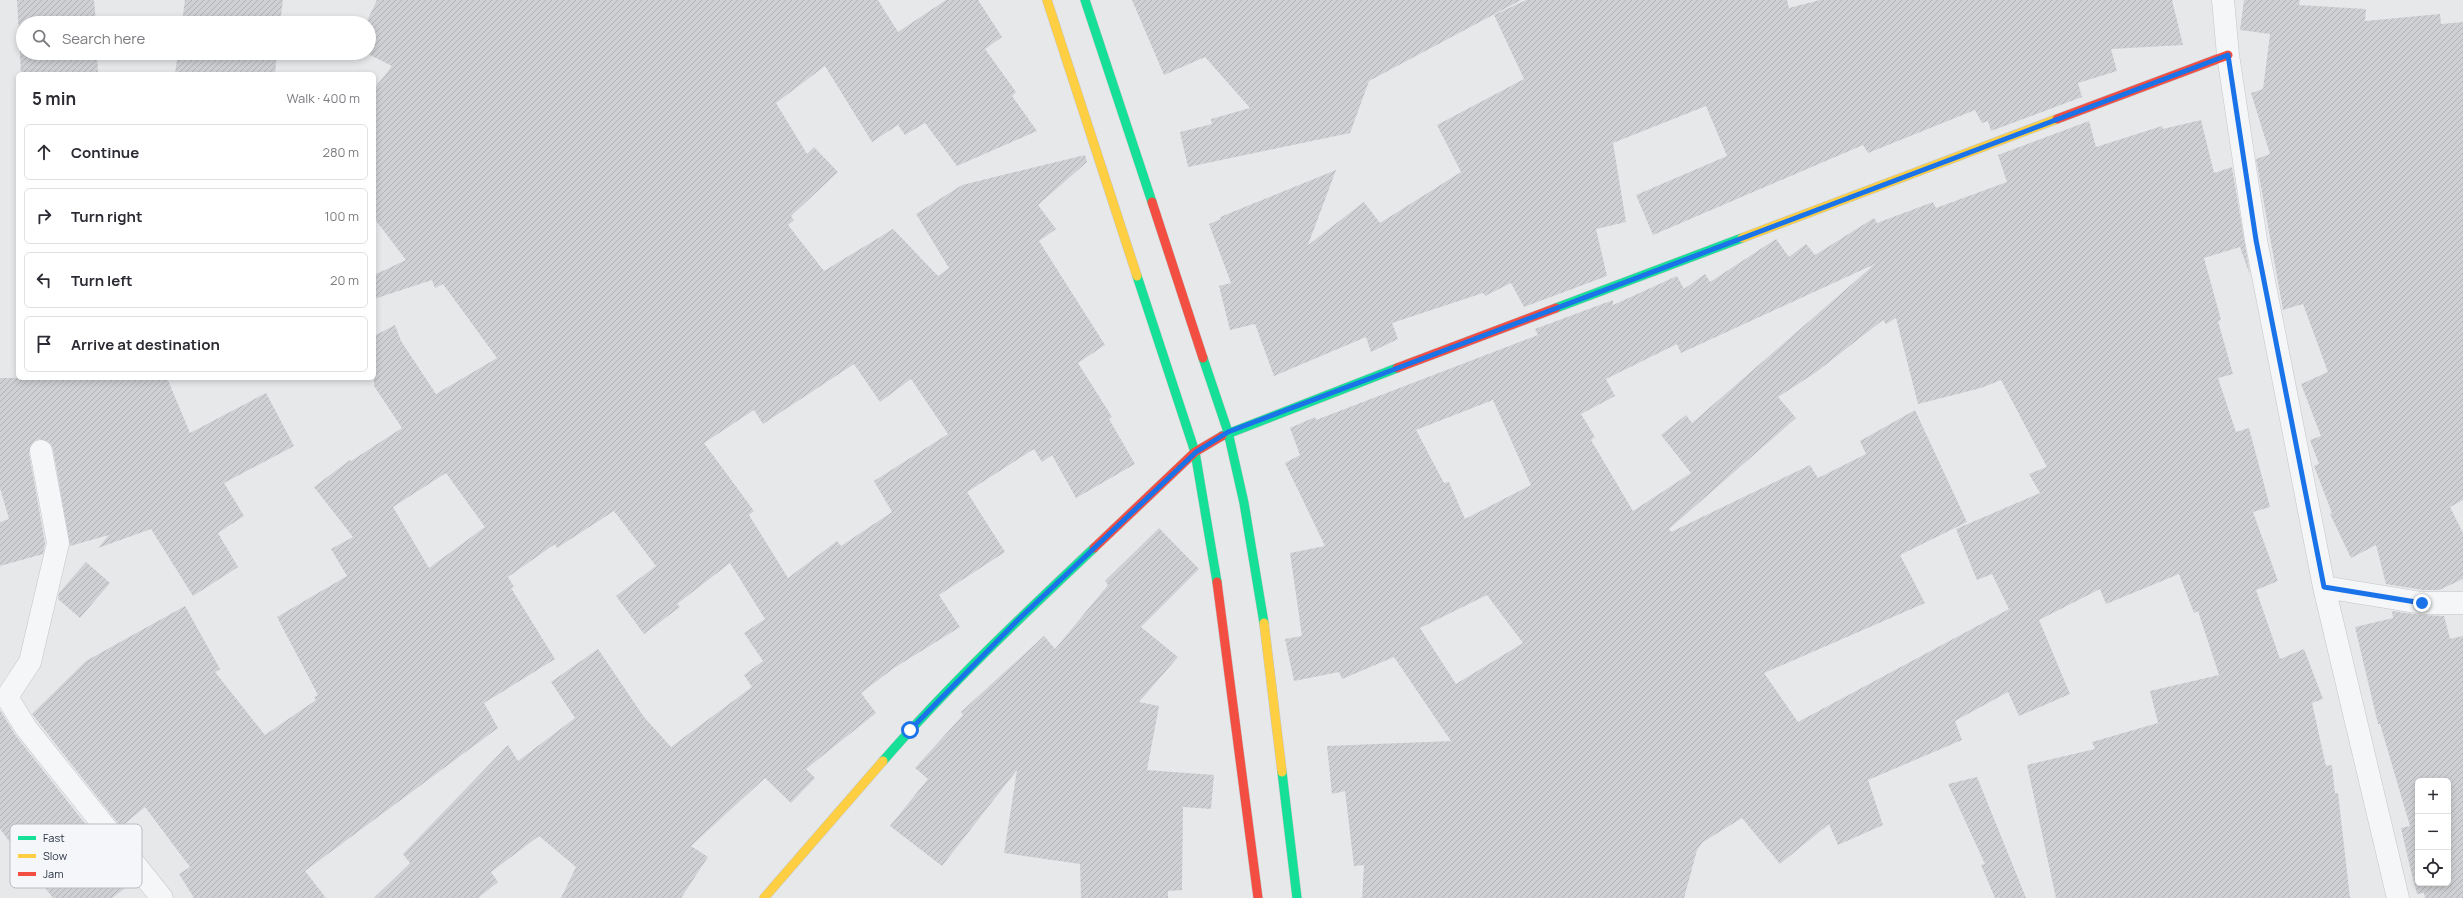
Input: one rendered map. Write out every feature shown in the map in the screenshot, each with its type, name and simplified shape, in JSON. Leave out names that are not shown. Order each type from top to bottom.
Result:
[{"type":"main road","points":[[1047,0],[1196,452],[1221,606],[1258,898]]},
{"type":"main road","points":[[1085,0],[1228,432],[1244,503],[1261,594],[1297,898]]},
{"type":"main road","points":[[764,898],[910,730],[1019,619],[1196,452],[1228,432],[2228,55]]},
{"type":"street","points":[[2223,0],[2228,55],[2256,240],[2324,587],[2398,898]]},
{"type":"street","points":[[41,451],[58,543],[30,662],[7,697],[26,728],[103,824]]},
{"type":"street","points":[[2324,587],[2422,603],[2463,603]]},
{"type":"street","points":[[142,873],[162,898]]},
{"type":"building","points":[[17,0],[94,0],[95,16],[18,16]]},
{"type":"building","points":[[185,0],[283,0],[281,16],[183,16]]},
{"type":"building","points":[[377,0],[878,0],[898,32],[946,0],[978,0],[1002,37],[985,49],[1016,92],[1012,96],[1037,131],[957,166],[925,123],[905,135],[898,125],[872,142],[825,66],[776,103],[807,154],[814,147],[838,172],[791,216],[794,220],[788,225],[824,271],[893,229],[938,276],[949,268],[916,214],[962,185],[1085,155],[1087,162],[1038,205],[1056,229],[1039,241],[1105,345],[1078,363],[1112,417],[1109,419],[1135,464],[1076,498],[1052,455],[1042,462],[1034,449],[967,492],[1005,552],[939,595],[960,627],[894,668],[861,693],[876,713],[806,769],[815,778],[791,803],[765,778],[691,846],[708,857],[681,898],[561,898],[576,867],[539,836],[491,872],[498,882],[478,898],[374,898],[410,863],[403,854],[508,745],[518,761],[575,718],[551,682],[598,649],[644,717],[671,747],[752,687],[744,675],[763,661],[744,633],[765,619],[730,563],[677,604],[680,607],[644,634],[616,596],[656,566],[614,511],[557,548],[555,544],[508,577],[514,587],[511,588],[555,659],[484,703],[498,728],[305,871],[326,898],[194,898],[179,874],[190,867],[145,807],[125,824],[119,824],[32,714],[86,661],[185,606],[220,669],[215,672],[265,735],[316,700],[314,697],[318,695],[277,617],[347,576],[331,549],[353,537],[314,487],[350,460],[351,461],[402,428],[374,386],[374,380],[376,380],[376,335],[395,325],[401,341],[436,394],[497,358],[443,284],[435,288],[432,280],[376,298],[376,274],[406,260],[376,221],[376,86],[392,66],[376,58],[376,16],[369,16]],"holes":[[[854,364],[880,402],[911,379],[948,434],[874,481],[892,512],[841,546],[837,541],[788,578],[749,515],[754,511],[704,443],[754,410],[763,424]],[[446,473],[485,527],[429,568],[393,507]]]},
{"type":"building","points":[[1132,0],[1521,0],[1369,81],[1350,133],[1188,167],[1180,132],[1212,124],[1211,119],[1250,108],[1205,57],[1164,75]]},
{"type":"building","points":[[1526,0],[1787,0],[1789,8],[1820,0],[2172,0],[2183,45],[2111,49],[2117,71],[2078,83],[2082,97],[1991,131],[1988,121],[1982,123],[1975,110],[1868,153],[1863,145],[1653,235],[1636,195],[1727,156],[1706,106],[1613,143],[1626,222],[1596,229],[1607,276],[1524,307],[1511,283],[1485,296],[1483,293],[1392,323],[1398,339],[1371,352],[1366,337],[1274,376],[1255,324],[1230,330],[1219,286],[1231,283],[1209,224],[1221,219],[1220,217],[1336,170],[1308,245],[1364,202],[1380,223],[1461,172],[1437,125],[1524,79],[1494,15]]},
{"type":"building","points":[[2244,0],[2300,0],[2299,5],[2366,9],[2365,21],[2440,14],[2441,24],[2463,22],[2463,500],[2450,507],[2463,533],[2463,579],[2439,590],[2423,590],[2386,584],[2376,545],[2351,558],[2330,514],[2332,513],[2314,466],[2319,464],[2310,440],[2321,436],[2301,384],[2328,372],[2303,304],[2283,310],[2256,159],[2270,154],[2251,93],[2263,89],[2270,34],[2240,30]]},
{"type":"building","points":[[20,60],[97,60],[98,72],[21,72]]},
{"type":"building","points":[[177,60],[276,60],[275,72],[175,72]]},
{"type":"building","points":[[2201,120],[2214,173],[2232,167],[2250,275],[2240,247],[2204,258],[2221,320],[2218,321],[2233,374],[2218,378],[2236,432],[2249,428],[2270,507],[2253,512],[2278,581],[2256,590],[2280,659],[2304,649],[2323,699],[2312,703],[2326,766],[2332,765],[2335,793],[2338,793],[2350,898],[2056,898],[2027,765],[2095,749],[2092,742],[2158,723],[2150,691],[2219,675],[2198,611],[2194,613],[2179,574],[2106,604],[2100,589],[2039,620],[2070,694],[2019,716],[2008,692],[1955,721],[1962,740],[1868,780],[1883,825],[1838,845],[1829,824],[1780,864],[1742,818],[1703,842],[1697,850],[1684,898],[1362,898],[1364,865],[1354,866],[1345,791],[1332,794],[1327,746],[1451,741],[1394,657],[1342,679],[1339,672],[1294,681],[1285,639],[1302,636],[1290,553],[1325,546],[1285,463],[1300,455],[1290,428],[1315,417],[1316,420],[1538,335],[1535,329],[1613,300],[1613,305],[1677,276],[1684,289],[1705,274],[1710,282],[1776,239],[1789,257],[1806,244],[1815,255],[1874,218],[1877,223],[1933,202],[1936,208],[2007,182],[1998,155],[2089,121],[2096,147],[2162,126],[2163,129]],"holes":[[[1875,264],[1692,423],[1686,415],[1661,435],[1691,473],[1633,511],[1591,440],[1595,437],[1581,414],[1615,396],[1606,379],[1677,344],[1681,353]],[[1896,318],[1918,404],[1981,388],[2001,380],[2047,467],[2029,474],[2040,493],[1956,529],[1977,580],[1992,574],[2009,609],[1798,722],[1764,673],[1925,603],[1900,555],[1967,522],[1915,410],[1860,441],[1866,454],[1818,478],[1810,465],[1671,532],[1669,529],[1796,418],[1778,397],[1815,373],[1883,320],[1886,324]],[[1493,400],[1531,485],[1465,519],[1449,482],[1444,483],[1416,430]],[[1487,595],[1523,643],[1456,684],[1420,628]]]},
{"type":"building","points":[[0,378],[16,378],[16,380],[168,380],[190,433],[266,393],[294,446],[224,483],[244,516],[218,533],[238,567],[193,596],[151,529],[98,548],[109,535],[70,546],[53,449],[50,443],[39,439],[33,442],[29,453],[45,543],[43,554],[0,566],[0,522],[9,519],[0,488]]},
{"type":"building","points":[[1159,528],[1199,569],[1141,627],[1178,657],[1139,702],[1159,706],[1147,770],[1214,775],[1211,809],[1183,807],[1182,890],[1168,891],[1168,898],[1081,898],[1080,864],[1004,853],[1017,770],[942,866],[890,826],[928,779],[915,768],[963,715],[961,712],[1044,636],[1055,649],[1108,585],[1105,581]]},
{"type":"building","points":[[86,562],[110,583],[80,618],[58,599],[59,593]]},
{"type":"building","points":[[2392,611],[2420,615],[2444,616],[2450,639],[2463,636],[2463,898],[2425,898],[2424,893],[2417,894],[2409,863],[2401,828],[2410,826],[2380,724],[2378,724],[2355,627],[2393,618]]},
{"type":"building","points":[[0,710],[16,736],[85,824],[10,824],[10,842],[0,829]]},
{"type":"building","points":[[1977,777],[2026,898],[1995,898],[1981,865],[1985,864],[1948,784]]},
{"type":"building","points":[[45,888],[125,888],[112,898],[53,898]]},
{"type":"traffic: fast","points":[[1085,0],[1152,202]]},
{"type":"traffic: fast","points":[[1556,308],[1742,238]]},
{"type":"traffic: fast","points":[[1137,276],[1195,452],[1217,582]]},
{"type":"traffic: fast","points":[[1203,358],[1228,432],[1244,503],[1264,623]]},
{"type":"traffic: fast","points":[[1222,436],[1397,368]]},
{"type":"traffic: fast","points":[[883,761],[960,678],[1094,548]]},
{"type":"traffic: fast","points":[[1282,772],[1297,898]]},
{"type":"traffic: slow","points":[[1047,0],[1137,276]]},
{"type":"traffic: slow","points":[[1742,238],[2057,119]]},
{"type":"traffic: slow","points":[[1264,623],[1282,772]]},
{"type":"traffic: slow","points":[[764,898],[883,761]]},
{"type":"traffic: jam","points":[[2057,119],[2228,55]]},
{"type":"traffic: jam","points":[[1152,202],[1203,358]]},
{"type":"traffic: jam","points":[[1397,368],[1556,308]]},
{"type":"traffic: jam","points":[[1094,548],[1195,452],[1222,436]]},
{"type":"traffic: jam","points":[[1217,582],[1258,898]]},
{"type":"route","points":[[910,730],[1019,619],[1196,452],[1228,432],[2228,55],[2256,240],[2324,587],[2422,603]]}]
